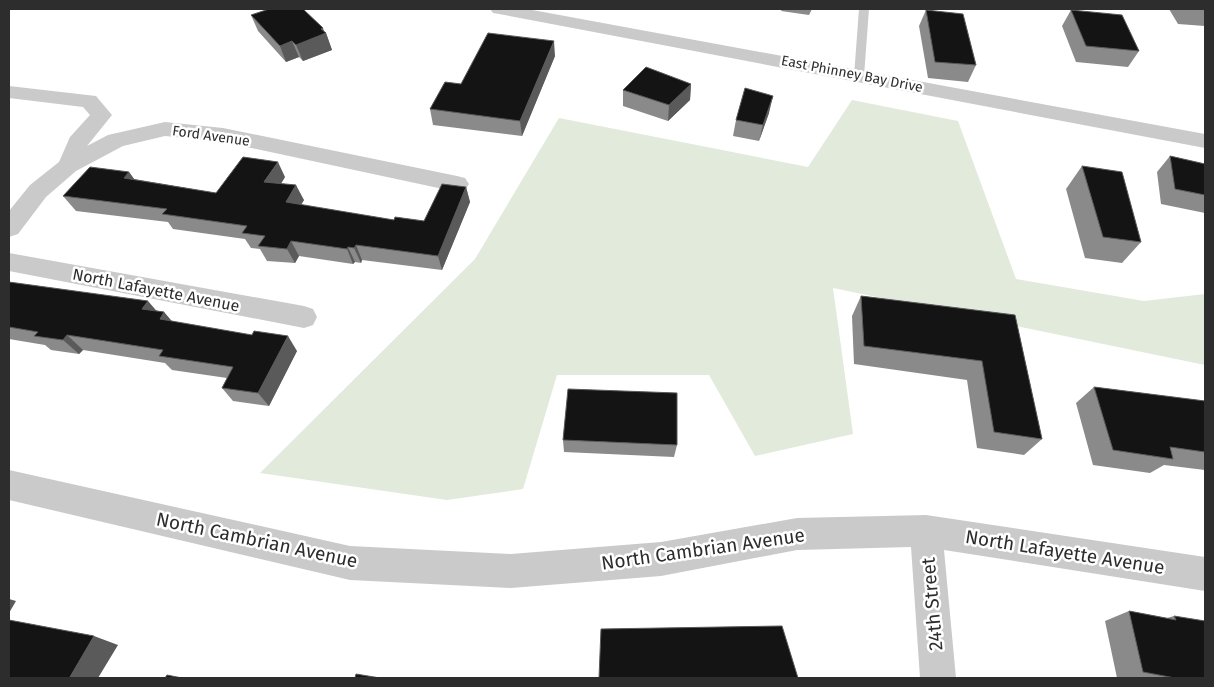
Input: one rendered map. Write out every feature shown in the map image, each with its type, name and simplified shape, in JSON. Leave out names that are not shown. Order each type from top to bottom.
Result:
[{"type":"street","name":"East Phinney Bay Drive","points":[[499,9],[1205,141]]},
{"type":"street","points":[[9,92],[88,101],[101,115],[78,142],[68,166]]},
{"type":"street","name":"Ford Avenue","points":[[9,228],[38,190],[68,166],[116,140],[165,129],[223,135],[457,184]]},
{"type":"street","name":"North Lafayette Avenue","points":[[9,262],[304,317]]},
{"type":"street","name":"North Cambrian Avenue","points":[[9,485],[350,563],[511,572],[661,559],[797,534],[926,530]]},
{"type":"street","name":"North Lafayette Avenue","points":[[926,530],[1205,574]]},
{"type":"street","name":"24th Street","points":[[926,530],[938,678]]},
{"type":"lane","points":[[859,76],[864,9]]},
{"type":"green space","points":[[852,100],[958,121],[1016,279],[1144,301],[1205,294],[1205,365],[833,288],[853,434],[755,456],[709,375],[557,375],[523,489],[447,500],[260,473],[475,259],[559,118],[808,167]]},
{"type":"building","points":[[269,9],[303,9],[326,33],[296,45],[292,41],[280,46],[251,15]]},
{"type":"building","points":[[926,10],[963,14],[976,65],[935,62]]},
{"type":"building","points":[[1071,10],[1122,15],[1139,51],[1086,46]]},
{"type":"building","points":[[488,33],[554,41],[520,121],[430,109],[445,82],[461,84]]},
{"type":"building","points":[[646,67],[691,84],[669,105],[623,90]]},
{"type":"building","points":[[745,88],[773,96],[763,125],[736,120]]},
{"type":"building","points":[[1170,156],[1205,164],[1205,195],[1175,189]]},
{"type":"building","points":[[243,157],[278,162],[264,182],[296,185],[286,202],[394,220],[395,217],[424,221],[442,184],[466,187],[438,256],[356,245],[354,248],[348,247],[347,249],[291,241],[287,249],[258,246],[265,236],[242,233],[247,226],[162,214],[167,209],[63,196],[90,167],[129,172],[124,178],[216,193]]},
{"type":"building","points":[[1082,166],[1122,172],[1141,242],[1103,237]]},
{"type":"building","points":[[9,282],[148,301],[142,309],[164,312],[160,319],[252,335],[254,331],[288,336],[258,393],[222,388],[233,367],[159,356],[163,350],[67,335],[63,340],[34,336],[38,332],[9,327]]},
{"type":"building","points":[[861,296],[1015,315],[1042,439],[994,432],[982,361],[864,346]]},
{"type":"building","points":[[1094,387],[1205,401],[1205,452],[1170,447],[1173,459],[1113,450]]},
{"type":"building","points":[[568,389],[677,393],[677,445],[563,440]]},
{"type":"building","points":[[1129,611],[1176,620],[1174,616],[1205,621],[1205,678],[1175,678],[1143,672]]},
{"type":"building","points":[[9,620],[94,636],[70,677],[76,678],[9,678]]},
{"type":"building","points":[[782,626],[798,678],[599,678],[601,629]]},
{"type":"building","points":[[356,674],[380,678],[355,678]]},
{"type":"building","points":[[167,675],[182,678],[165,678]]}]
